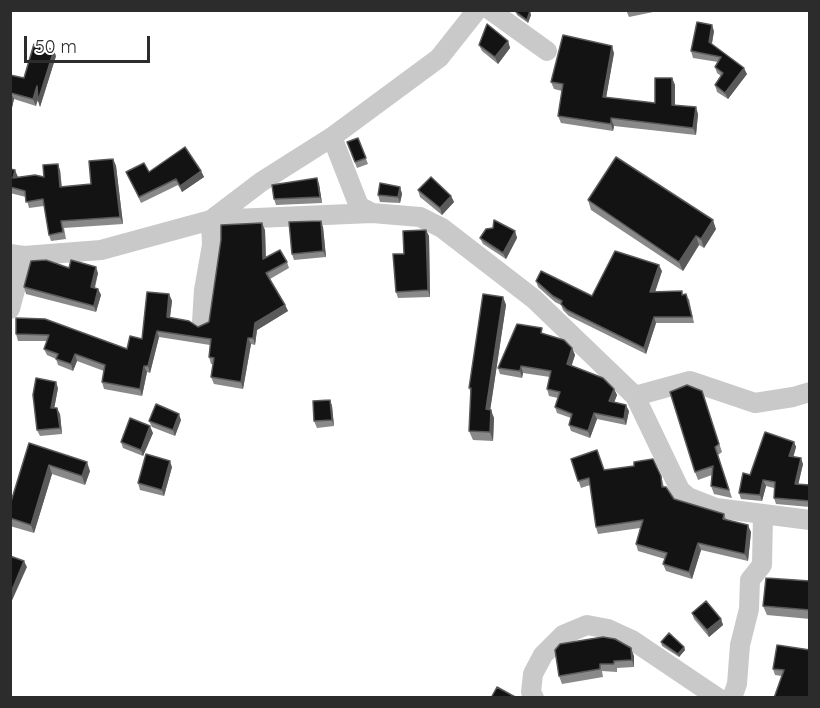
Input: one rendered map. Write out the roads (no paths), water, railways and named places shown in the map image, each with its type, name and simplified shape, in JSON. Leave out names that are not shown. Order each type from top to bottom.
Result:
[{"type":"street","points":[[211,220],[261,182],[332,137],[439,58],[477,10]]},
{"type":"street","points":[[490,10],[547,51]]},
{"type":"street","points":[[332,137],[356,201],[372,213]]},
{"type":"street","points":[[10,309],[17,255],[101,250],[211,220],[372,213],[420,217],[442,228],[534,298],[635,396],[680,489],[688,497],[716,508],[810,520]]},
{"type":"street","points":[[202,322],[204,290],[212,245],[211,220]]},
{"type":"street","points":[[635,396],[690,381],[755,403],[793,398],[810,392]]},
{"type":"street","points":[[732,698],[738,684],[740,645],[749,609],[750,580],[762,565],[763,515]]},
{"type":"street","points":[[534,698],[531,692],[534,674],[543,655],[563,635],[587,625],[608,629],[632,640],[718,698]]}]
